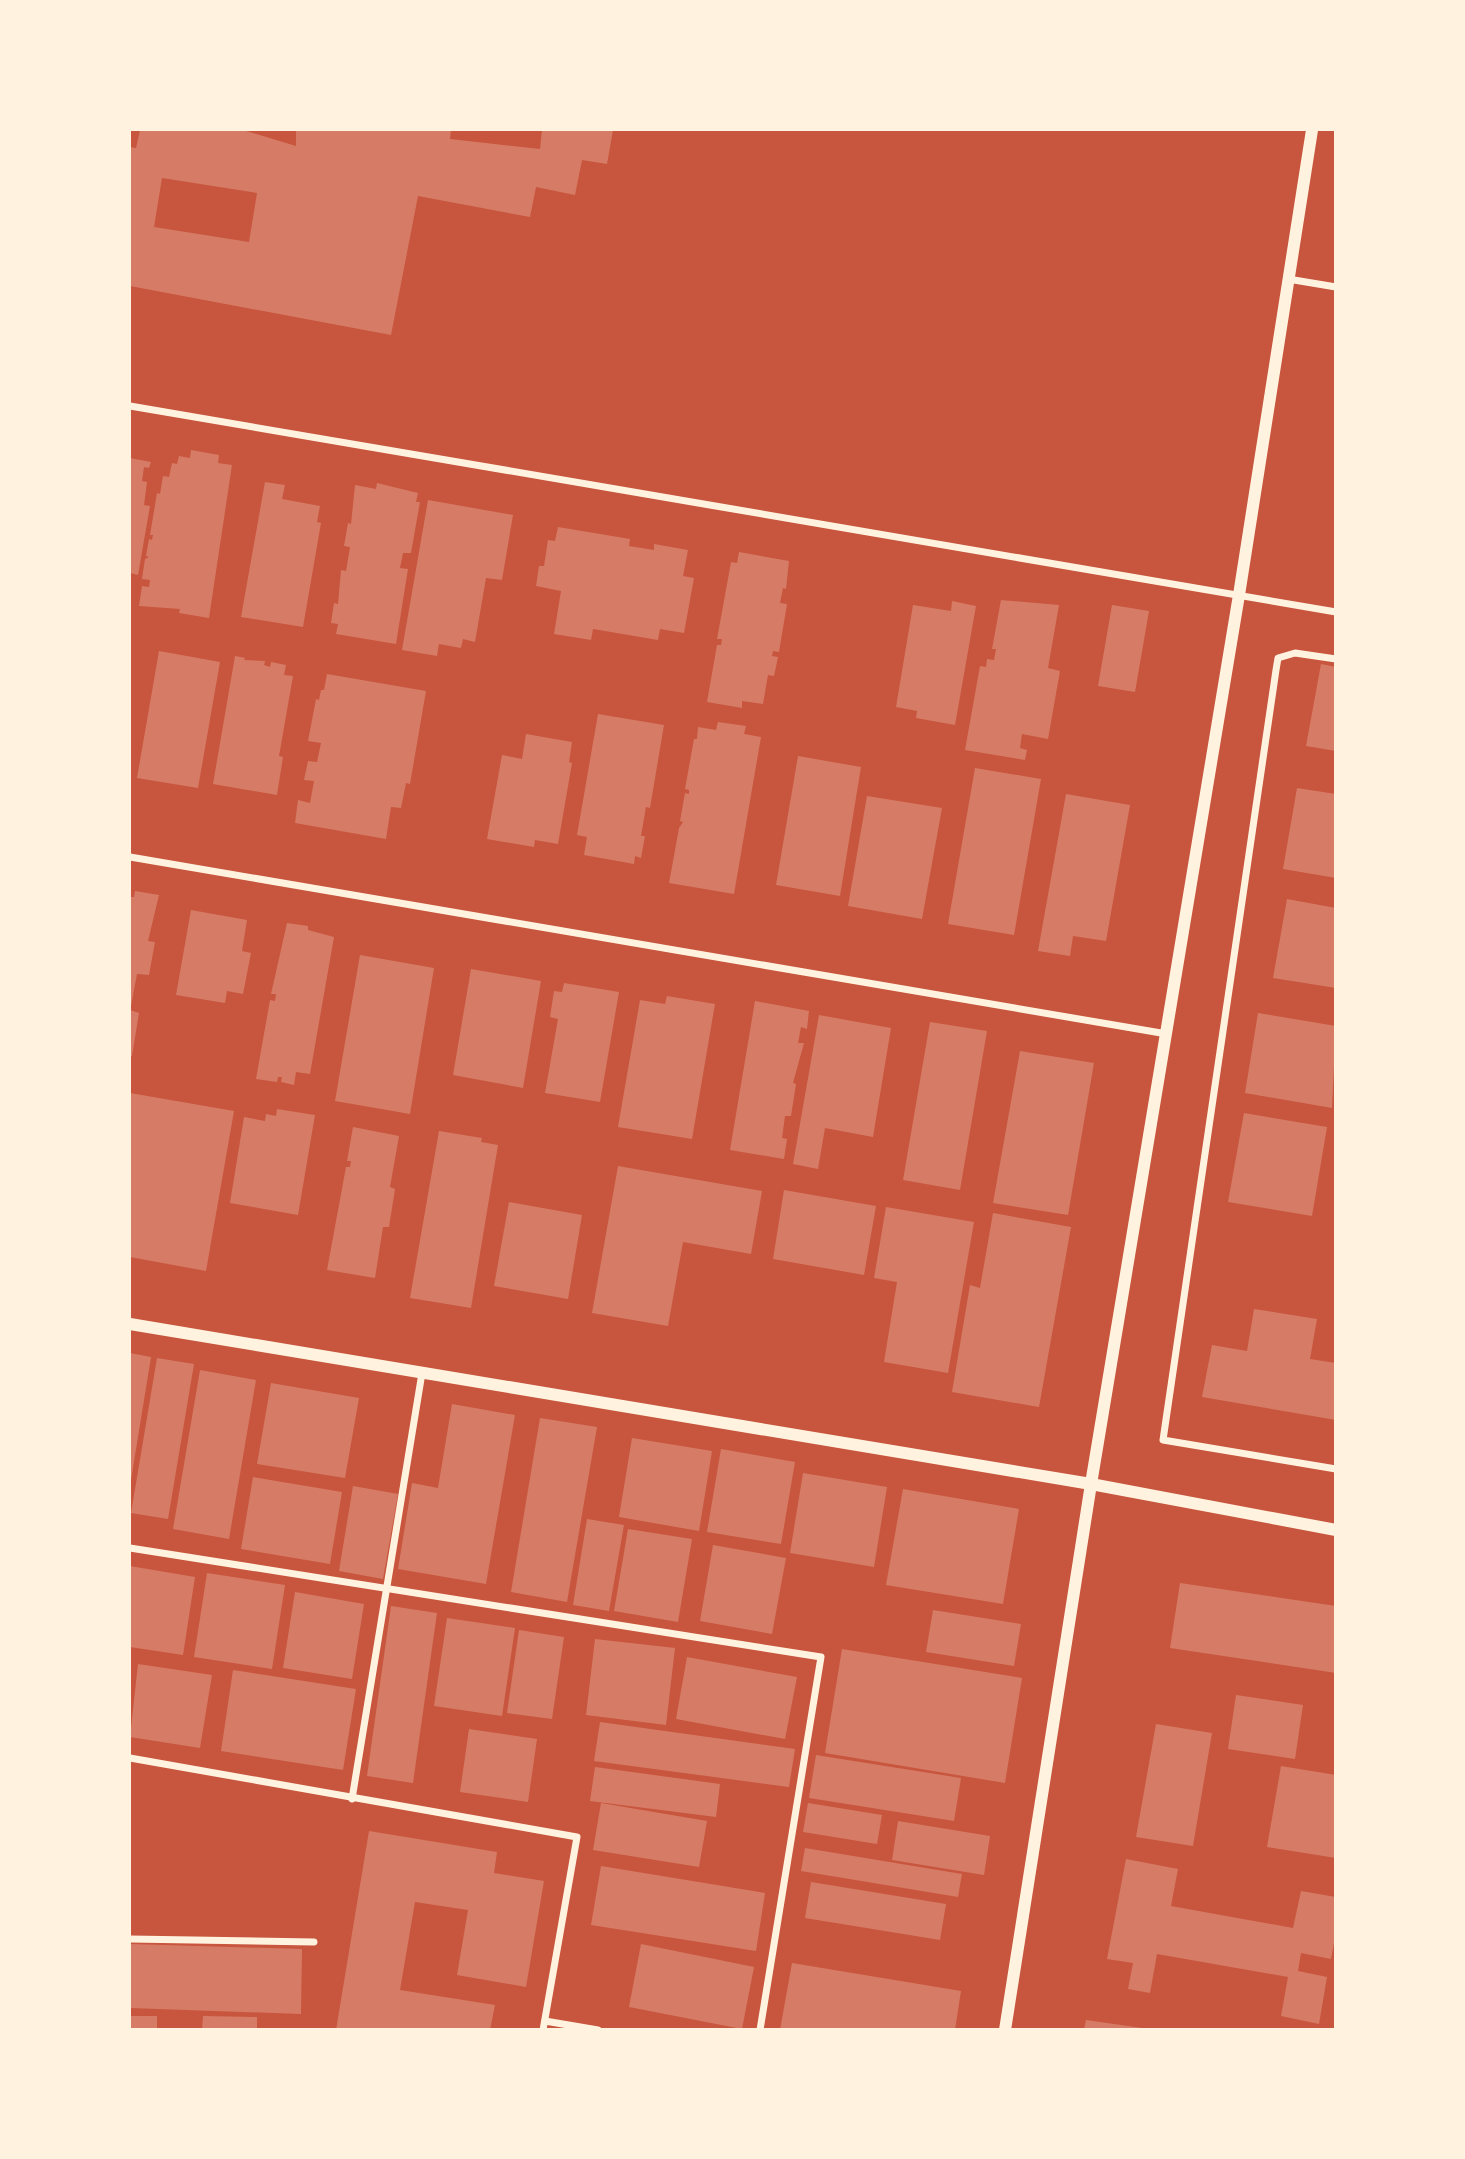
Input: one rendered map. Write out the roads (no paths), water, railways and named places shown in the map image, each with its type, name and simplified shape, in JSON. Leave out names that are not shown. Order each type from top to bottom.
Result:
[{"type":"street","points":[[1005,2029],[1091,1485],[1239,595],[1312,130]]},
{"type":"street","points":[[1287,279],[1335,287]]},
{"type":"street","points":[[130,406],[1335,612]]},
{"type":"street","points":[[1335,659],[1295,653],[1278,658],[1163,1440],[1335,1469]]},
{"type":"street","points":[[130,857],[1167,1034]]},
{"type":"street","points":[[130,1324],[1091,1485],[1335,1530]]},
{"type":"street","points":[[352,1799],[422,1373]]},
{"type":"street","points":[[130,1548],[821,1657],[760,2029]]},
{"type":"street","points":[[130,1758],[577,1837],[544,2025],[598,2029]]},
{"type":"street","points":[[130,1939],[314,1941]]}]
